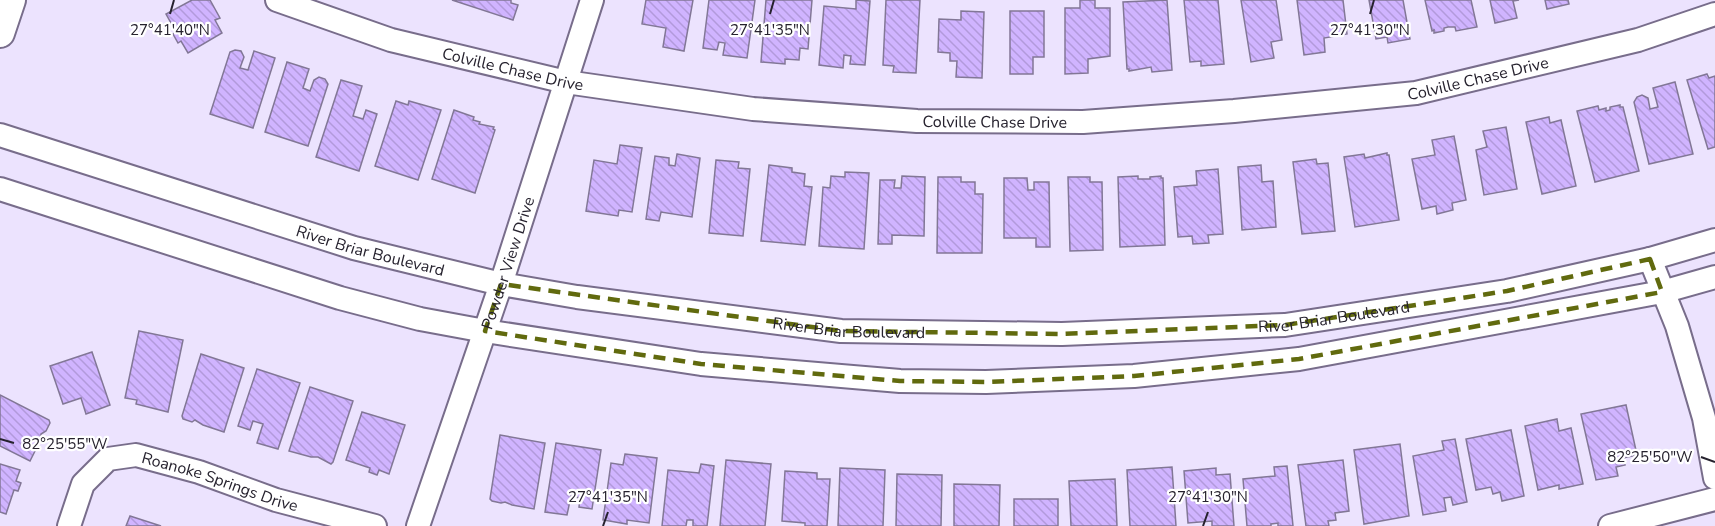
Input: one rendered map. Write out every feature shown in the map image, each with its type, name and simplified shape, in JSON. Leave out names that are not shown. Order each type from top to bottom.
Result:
[{"type":"street","points":[[0,33],[11,0]]},
{"type":"street","name":"Colville Chase Drive","points":[[277,0],[391,40],[566,82],[753,109],[918,121],[1083,122],[1234,111],[1416,93],[1638,40],[1715,14]]},
{"type":"street","name":"Powder View Drive","points":[[418,526],[501,285],[592,0]]},
{"type":"street","name":"River Briar Boulevard","points":[[0,135],[354,248],[501,285],[841,331],[1062,334],[1285,325],[1508,291],[1650,259],[1715,240]]},
{"type":"street","name":"River Briar Boulevard","points":[[0,189],[340,298],[420,319],[701,364],[900,381],[986,382],[1134,376],[1299,359],[1662,292],[1715,277]]},
{"type":"street","points":[[1650,259],[1677,326],[1704,418],[1715,478]]},
{"type":"street","name":"Roanoke Springs Drive","points":[[69,526],[83,484],[108,459],[136,455],[199,472],[276,500],[375,526]]},
{"type":"street","points":[[1610,526],[1715,499]]},
{"type":"highlighted area","points":[[1650,259],[1662,292],[1299,359],[1134,376],[986,382],[900,381],[701,364],[485,331],[501,284],[841,331],[1062,334],[1285,325],[1507,291]]},
{"type":"building","points":[[192,0],[210,0],[220,18],[215,20],[222,33],[188,53],[181,41],[178,43],[173,34],[176,32],[166,14]]},
{"type":"building","points":[[452,0],[511,0],[511,3],[518,5],[513,20]]},
{"type":"building","points":[[646,0],[693,0],[684,51],[663,47],[666,28],[642,24]]},
{"type":"building","points":[[709,0],[755,0],[747,58],[723,55],[725,43],[719,42],[717,50],[703,48]]},
{"type":"building","points":[[766,0],[812,0],[808,49],[800,48],[799,60],[785,59],[785,64],[761,62]]},
{"type":"building","points":[[856,0],[870,1],[865,65],[850,64],[851,56],[844,55],[843,68],[819,65],[824,6],[856,9]]},
{"type":"building","points":[[886,0],[920,0],[916,73],[893,72],[894,66],[883,65]]},
{"type":"building","points":[[1080,0],[1095,0],[1095,8],[1110,8],[1110,56],[1088,59],[1088,73],[1065,74],[1065,8],[1080,8]]},
{"type":"building","points":[[1167,0],[1172,70],[1152,72],[1151,67],[1129,71],[1127,69],[1123,2]]},
{"type":"building","points":[[1184,0],[1218,0],[1224,64],[1201,66],[1201,61],[1190,62]]},
{"type":"building","points":[[1241,0],[1276,0],[1282,40],[1271,42],[1274,58],[1251,62]]},
{"type":"building","points":[[1297,0],[1343,0],[1347,34],[1324,38],[1325,52],[1304,55]]},
{"type":"building","points":[[1369,0],[1403,0],[1410,39],[1388,43],[1387,37],[1376,39]]},
{"type":"building","points":[[1425,0],[1471,0],[1477,27],[1456,31],[1455,27],[1448,27],[1444,28],[1444,31],[1434,33]]},
{"type":"building","points":[[1490,0],[1519,0],[1513,1],[1517,18],[1495,23]]},
{"type":"building","points":[[1545,0],[1568,0],[1569,4],[1547,9]]},
{"type":"building","points":[[961,11],[984,12],[982,78],[956,77],[957,61],[950,61],[950,53],[938,52],[939,19],[961,20]]},
{"type":"building","points":[[1010,11],[1044,11],[1044,57],[1033,57],[1033,74],[1010,74]]},
{"type":"building","points":[[241,51],[244,57],[240,68],[248,70],[254,51],[275,58],[253,128],[210,114],[230,52]]},
{"type":"building","points":[[287,62],[309,69],[303,88],[310,91],[314,80],[319,77],[325,79],[328,84],[308,146],[265,132]]},
{"type":"building","points":[[1707,74],[1709,78],[1715,76],[1715,147],[1708,149],[1687,80]]},
{"type":"building","points":[[341,80],[362,86],[353,116],[363,119],[366,110],[377,114],[359,171],[316,157]]},
{"type":"building","points":[[1675,82],[1693,154],[1649,164],[1634,102],[1642,95],[1648,98],[1650,109],[1658,107],[1653,88]]},
{"type":"building","points":[[396,101],[408,105],[409,101],[441,110],[418,180],[375,166]]},
{"type":"building","points":[[1620,105],[1623,107],[1639,171],[1595,182],[1577,111],[1598,106],[1599,110],[1606,108],[1606,111],[1610,110],[1610,107]]},
{"type":"building","points":[[454,110],[474,117],[473,120],[480,122],[479,124],[494,127],[495,130],[475,193],[432,179]]},
{"type":"building","points":[[1549,117],[1550,123],[1561,120],[1576,186],[1542,194],[1526,122]]},
{"type":"building","points":[[1506,127],[1517,189],[1484,195],[1476,150],[1487,147],[1483,131]]},
{"type":"building","points":[[1454,136],[1466,200],[1452,203],[1453,210],[1437,214],[1436,206],[1422,209],[1412,159],[1435,155],[1432,140]]},
{"type":"building","points":[[620,145],[642,148],[632,212],[619,210],[618,216],[586,211],[594,160],[617,164]]},
{"type":"building","points":[[1387,153],[1399,220],[1355,227],[1344,157],[1364,154],[1365,158]]},
{"type":"building","points":[[677,154],[700,158],[692,217],[661,212],[659,221],[646,219],[655,156],[669,158],[669,165],[675,166]]},
{"type":"building","points":[[1316,159],[1317,164],[1328,163],[1335,231],[1302,234],[1293,162]]},
{"type":"building","points":[[716,160],[739,162],[738,168],[750,169],[743,236],[709,233]]},
{"type":"building","points":[[769,165],[792,168],[792,172],[805,174],[804,186],[812,187],[805,245],[761,241]]},
{"type":"building","points":[[1261,165],[1262,182],[1273,181],[1276,227],[1242,230],[1238,167]]},
{"type":"building","points":[[1218,169],[1223,234],[1208,235],[1209,243],[1193,244],[1192,236],[1178,237],[1174,187],[1197,185],[1196,171]]},
{"type":"building","points":[[845,172],[869,173],[864,249],[819,246],[823,187],[830,188],[831,176],[845,177]]},
{"type":"building","points":[[902,176],[925,177],[924,236],[892,235],[892,244],[878,244],[880,180],[895,180],[894,188],[901,188]]},
{"type":"building","points":[[1138,176],[1138,179],[1161,176],[1163,178],[1165,245],[1120,247],[1118,177]]},
{"type":"building","points":[[938,177],[961,177],[961,182],[975,182],[975,194],[983,194],[982,253],[937,253]]},
{"type":"building","points":[[1068,177],[1090,177],[1090,182],[1102,182],[1103,250],[1070,251]]},
{"type":"building","points":[[1004,178],[1027,178],[1028,190],[1034,190],[1034,182],[1049,182],[1050,247],[1036,247],[1036,238],[1004,238]]},
{"type":"building","points":[[139,331],[183,340],[168,412],[136,404],[137,400],[125,398]]},
{"type":"building","points":[[92,352],[110,405],[86,414],[81,398],[63,404],[50,366]]},
{"type":"building","points":[[201,354],[244,368],[224,432],[195,420],[192,422],[183,419],[182,416]]},
{"type":"building","points":[[257,369],[300,383],[278,449],[257,443],[263,424],[253,421],[250,430],[238,426]]},
{"type":"building","points":[[310,387],[353,401],[331,464],[318,457],[289,451]]},
{"type":"building","points":[[0,395],[49,420],[50,423],[46,431],[41,434],[30,461],[0,446]]},
{"type":"building","points":[[1626,405],[1637,455],[1623,458],[1625,465],[1616,467],[1618,476],[1596,480],[1581,414]]},
{"type":"building","points":[[362,412],[405,425],[389,474],[379,470],[377,475],[369,472],[370,468],[346,460]]},
{"type":"building","points":[[1557,419],[1559,431],[1571,428],[1583,484],[1559,489],[1559,485],[1538,490],[1525,426]]},
{"type":"building","points":[[1511,430],[1524,496],[1502,501],[1500,492],[1493,494],[1491,487],[1476,490],[1466,439]]},
{"type":"building","points":[[500,435],[545,443],[534,509],[490,499]]},
{"type":"building","points":[[1455,439],[1467,502],[1453,505],[1451,497],[1444,498],[1446,511],[1423,515],[1413,456],[1444,450],[1442,441]]},
{"type":"building","points":[[556,443],[601,450],[592,509],[579,507],[580,498],[571,496],[567,515],[545,512]]},
{"type":"building","points":[[1400,444],[1409,516],[1364,524],[1354,450]]},
{"type":"building","points":[[625,454],[657,458],[649,523],[627,520],[627,524],[603,520],[611,463],[623,465]]},
{"type":"building","points":[[726,460],[771,464],[765,526],[720,526]]},
{"type":"building","points":[[1343,460],[1349,511],[1335,513],[1336,520],[1328,521],[1329,526],[1306,526],[1298,465]]},
{"type":"building","points":[[0,464],[20,470],[16,481],[21,483],[18,491],[14,490],[6,514],[0,512]]},
{"type":"building","points":[[701,464],[714,466],[707,526],[693,526],[693,520],[687,520],[686,526],[662,526],[668,470],[699,473]]},
{"type":"building","points":[[1287,466],[1293,526],[1278,526],[1278,523],[1271,524],[1271,526],[1247,526],[1243,479],[1275,476],[1274,467]]},
{"type":"building","points":[[1172,467],[1176,526],[1130,526],[1127,470]]},
{"type":"building","points":[[840,468],[885,470],[883,526],[838,526]]},
{"type":"building","points":[[1216,468],[1216,475],[1230,474],[1234,526],[1212,526],[1212,521],[1188,523],[1184,471]]},
{"type":"building","points":[[785,471],[817,473],[817,479],[830,479],[827,526],[805,526],[805,523],[782,521]]},
{"type":"building","points":[[897,474],[942,475],[941,526],[896,526]]},
{"type":"building","points":[[1115,479],[1117,526],[1071,526],[1069,481]]},
{"type":"building","points":[[954,484],[1000,485],[999,526],[954,526]]},
{"type":"building","points":[[1014,499],[1058,499],[1058,526],[1014,526]]},
{"type":"building","points":[[130,516],[161,526],[126,526]]}]
